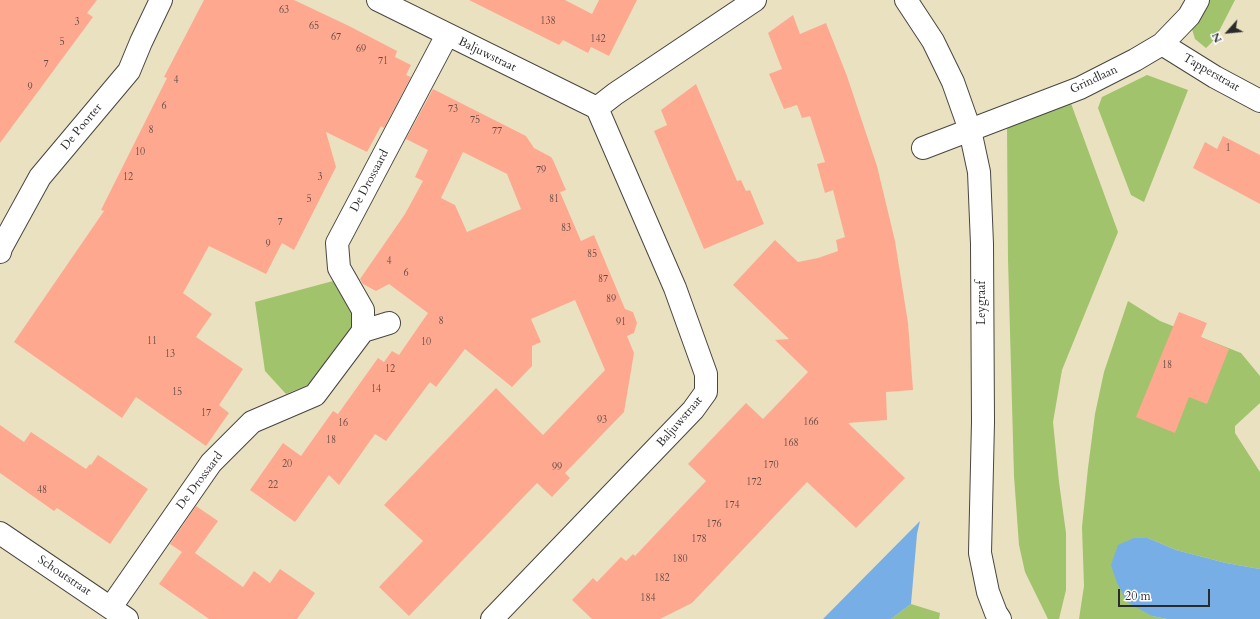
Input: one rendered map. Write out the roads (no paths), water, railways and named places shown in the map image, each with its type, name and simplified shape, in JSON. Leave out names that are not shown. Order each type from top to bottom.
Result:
[{"type":"street","name":"De Poorter","points":[[0,252],[40,177],[129,71],[161,0]]},
{"type":"street","name":"Baljuwstraat","points":[[378,0],[597,108],[675,288],[706,374],[706,392],[693,410],[492,619]]},
{"type":"street","points":[[597,108],[615,94],[755,0]]},
{"type":"street","name":"Leygraaf","points":[[906,0],[933,41],[953,82],[970,130],[978,172],[982,244],[983,422],[980,553],[988,592],[996,613],[1000,619]]},
{"type":"street","name":"Grindlaan","points":[[923,148],[1080,88],[1135,60],[1162,44],[1189,16],[1198,0]]},
{"type":"street","name":"De Drossaard","points":[[119,613],[211,463],[252,422],[315,395],[363,331],[363,310],[339,268],[337,243],[447,35]]},
{"type":"street","name":"Tapperstraat","points":[[1162,44],[1215,77],[1260,101]]},
{"type":"street","points":[[363,331],[389,323]]},
{"type":"street","name":"Schoutstraat","points":[[0,533],[119,613]]},
{"type":"water","points":[[920,521],[917,534],[911,604],[891,619],[823,619]]},
{"type":"water","points":[[1134,538],[1148,538],[1176,550],[1226,563],[1260,569],[1260,619],[1167,619],[1152,616],[1127,602],[1117,583],[1111,565],[1118,545]]}]
